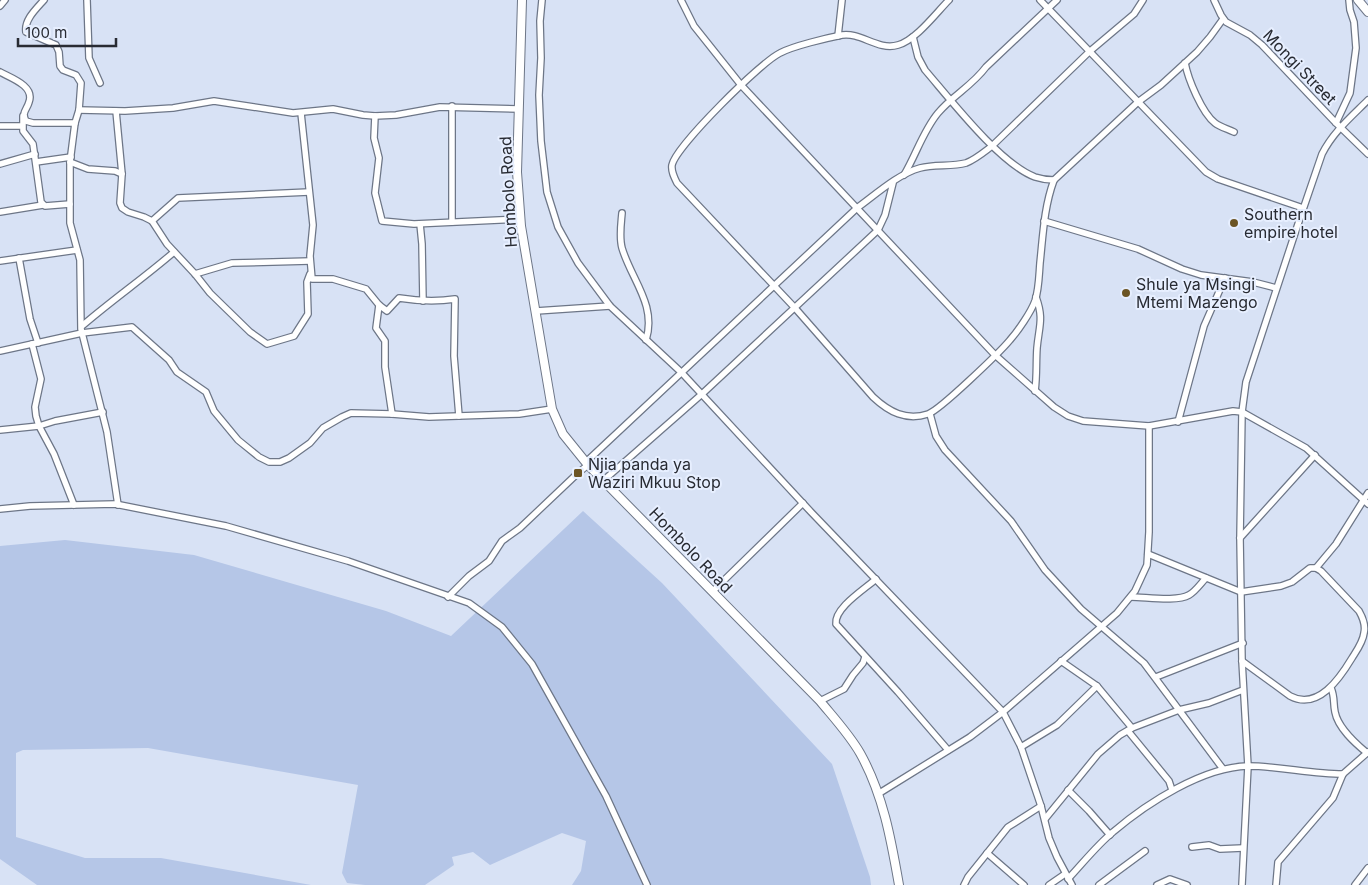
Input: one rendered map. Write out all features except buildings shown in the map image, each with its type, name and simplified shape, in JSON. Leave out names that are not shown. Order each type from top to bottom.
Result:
[{"type":"street","points":[[0,6],[5,0]]},
{"type":"street","points":[[44,0],[27,21],[26,32],[56,45],[60,66],[63,70],[76,75],[80,83],[79,110],[75,123],[71,159],[70,204],[72,232],[78,250],[82,282],[82,333],[103,412],[113,462],[118,505]]},
{"type":"street","points":[[87,0],[89,58],[100,83]]},
{"type":"street","name":"Hombolo Road","points":[[522,0],[518,172],[520,219],[552,409],[563,434],[587,463],[820,701],[844,730],[859,752],[878,794],[891,840],[899,885]]},
{"type":"street","points":[[542,0],[539,95],[541,141],[547,192],[552,211],[578,263],[610,306],[682,373],[803,503],[1003,712],[1021,747],[1041,806],[1049,838],[1072,885]]},
{"type":"street","points":[[681,0],[694,26],[741,85],[995,355],[1060,412],[1074,419],[1148,426],[1233,411],[1242,412],[1299,444],[1365,501]]},
{"type":"street","points":[[838,36],[842,0]]},
{"type":"street","points":[[949,0],[914,37],[898,45],[877,44],[844,35],[780,52],[764,62],[689,139],[676,154],[672,165],[672,171],[677,183],[795,308],[873,397],[883,407],[897,415],[911,417],[930,414],[1011,339],[1035,302],[1044,221],[1048,196],[1054,180],[1138,102],[1161,85],[1210,38],[1223,19],[1214,0]]},
{"type":"street","points":[[1040,0],[1206,172],[1218,179],[1303,208]]},
{"type":"street","points":[[904,176],[932,122],[950,100],[979,77],[986,67],[1057,0]]},
{"type":"street","points":[[448,597],[465,580],[490,561],[502,541],[520,528],[857,208],[904,176],[921,168],[966,163],[977,158],[992,146],[1089,52],[1134,14],[1143,0]]},
{"type":"street","points":[[1242,885],[1248,766],[1242,661],[1240,538],[1242,412],[1246,382],[1303,208],[1322,154],[1338,125],[1350,93],[1356,48],[1354,22],[1348,0]]},
{"type":"street","points":[[1358,0],[1368,12]]},
{"type":"street","name":"Mongi Street","points":[[1223,19],[1250,35],[1262,45],[1368,154]]},
{"type":"street","points":[[914,37],[918,57],[925,70],[992,146],[1025,172],[1035,177],[1054,180]]},
{"type":"street","points":[[1185,63],[1188,79],[1210,118],[1215,123],[1234,132]]},
{"type":"street","points":[[0,72],[21,83],[30,94],[30,102],[25,109],[22,126],[23,131],[33,144],[40,196],[43,205]]},
{"type":"street","points":[[1338,125],[1368,100]]},
{"type":"street","points":[[79,110],[116,111],[170,108],[214,101],[301,113],[332,109],[375,116],[396,115],[452,106],[519,109]]},
{"type":"street","points":[[452,106],[452,222]]},
{"type":"street","points":[[116,111],[122,174],[120,203],[122,208],[152,221],[159,234],[195,274],[210,294],[250,332],[267,344],[294,336],[308,314],[307,282],[310,272]]},
{"type":"street","points":[[301,113],[313,225],[310,262],[311,277],[314,280],[333,279],[366,289],[379,305],[387,311],[399,298],[423,302],[454,299],[454,356],[458,416]]},
{"type":"street","points":[[23,116],[26,121],[33,124],[75,123]]},
{"type":"street","points":[[375,116],[374,138],[379,158],[375,193],[382,221],[420,224],[520,219]]},
{"type":"street","points":[[0,126],[22,126]]},
{"type":"street","points":[[0,164],[35,154]]},
{"type":"street","points":[[36,162],[71,159],[88,169],[115,171],[122,174]]},
{"type":"street","points":[[604,480],[702,394],[878,230],[885,215],[893,183]]},
{"type":"street","points":[[152,221],[178,198],[309,192]]},
{"type":"street","points":[[0,212],[43,205],[70,204]]},
{"type":"street","points":[[622,213],[620,240],[642,291],[648,326],[646,340]]},
{"type":"street","points":[[1044,221],[1138,249],[1182,269],[1201,275],[1254,282],[1276,288]]},
{"type":"street","points":[[420,224],[423,302]]},
{"type":"street","points":[[0,261],[78,250]]},
{"type":"street","points":[[82,326],[123,292],[147,276],[174,252]]},
{"type":"street","points":[[19,258],[41,373],[35,412],[39,426],[54,454],[74,505]]},
{"type":"street","points":[[195,274],[232,263],[310,262]]},
{"type":"street","points":[[1178,422],[1204,326],[1225,278]]},
{"type":"street","points":[[1035,391],[1038,374],[1037,347],[1041,321],[1036,296]]},
{"type":"street","points":[[379,305],[376,328],[385,341],[385,367],[392,414]]},
{"type":"street","points":[[536,311],[610,306]]},
{"type":"street","points":[[0,351],[82,333],[132,327],[168,360],[177,372],[206,392],[214,411],[238,440],[259,457],[269,462],[280,462],[289,458],[310,443],[323,428],[351,413],[429,417],[519,414],[552,409]]},
{"type":"street","points":[[0,430],[39,426],[103,412]]},
{"type":"street","points":[[930,414],[936,436],[946,450],[1011,521],[1045,570],[1081,609],[1144,663],[1223,770]]},
{"type":"street","points":[[878,794],[970,737],[1003,712],[1117,613],[1131,597],[1147,565],[1149,532],[1148,426]]},
{"type":"street","points":[[1240,538],[1314,455]]},
{"type":"street","points":[[1316,568],[1350,524],[1365,501],[1368,492]]},
{"type":"street","points":[[713,591],[803,503]]},
{"type":"street","points":[[0,509],[118,505],[226,526],[348,561],[469,603],[502,627],[532,664],[606,796],[647,885]]},
{"type":"street","points":[[1148,554],[1241,592],[1281,586],[1292,582],[1310,568],[1316,568],[1359,611],[1364,623],[1364,634],[1344,673],[1331,688],[1319,696],[1308,700],[1296,700],[1242,661]]},
{"type":"street","points":[[1131,597],[1184,597],[1193,592],[1206,578]]},
{"type":"street","points":[[876,579],[846,604],[835,620],[841,631],[898,692],[948,750]]},
{"type":"street","points":[[1156,677],[1243,643]]},
{"type":"street","points":[[820,701],[844,689],[852,675],[863,663],[865,657]]},
{"type":"street","points":[[1062,661],[1097,686],[1170,781],[1172,790]]},
{"type":"street","points":[[1021,747],[1056,725],[1097,686]]},
{"type":"street","points":[[1276,885],[1278,862],[1332,798],[1343,774],[1367,753],[1354,743],[1336,716],[1334,710],[1335,697],[1331,688]]},
{"type":"street","points":[[1045,819],[1098,754],[1113,740],[1130,729],[1179,710],[1209,703],[1244,690]]},
{"type":"street","points":[[1049,885],[1066,876],[1110,835],[1172,790],[1195,780],[1223,770],[1248,766],[1343,774]]},
{"type":"street","points":[[1068,790],[1110,835]]},
{"type":"street","points":[[964,885],[968,877],[1008,827],[1041,806]]},
{"type":"street","points":[[1192,847],[1209,845],[1220,849],[1243,848]]},
{"type":"street","points":[[1099,885],[1146,851]]},
{"type":"street","points":[[987,852],[1024,885]]},
{"type":"street","points":[[1355,885],[1368,868]]},
{"type":"street","points":[[1157,885],[1170,879],[1187,885]]},
{"type":"shaded area","points":[[583,511],[662,583],[832,764],[870,877],[871,885],[572,885],[581,871],[586,841],[562,833],[490,865],[473,852],[452,857],[454,865],[425,885],[365,885],[347,883],[342,873],[358,785],[148,748],[23,750],[16,753],[16,837],[85,858],[161,858],[311,885],[37,885],[0,859],[0,546],[65,540],[194,555],[386,611],[451,636]]},
{"type":"place","name":"Southern empire hotel","points":[[1234,223]]},
{"type":"place","name":"Shule ya Msingi Mtemi Mazengo","points":[[1126,293]]},
{"type":"place","name":"Njia panda ya Waziri Mkuu Stop","points":[[578,473]]}]
